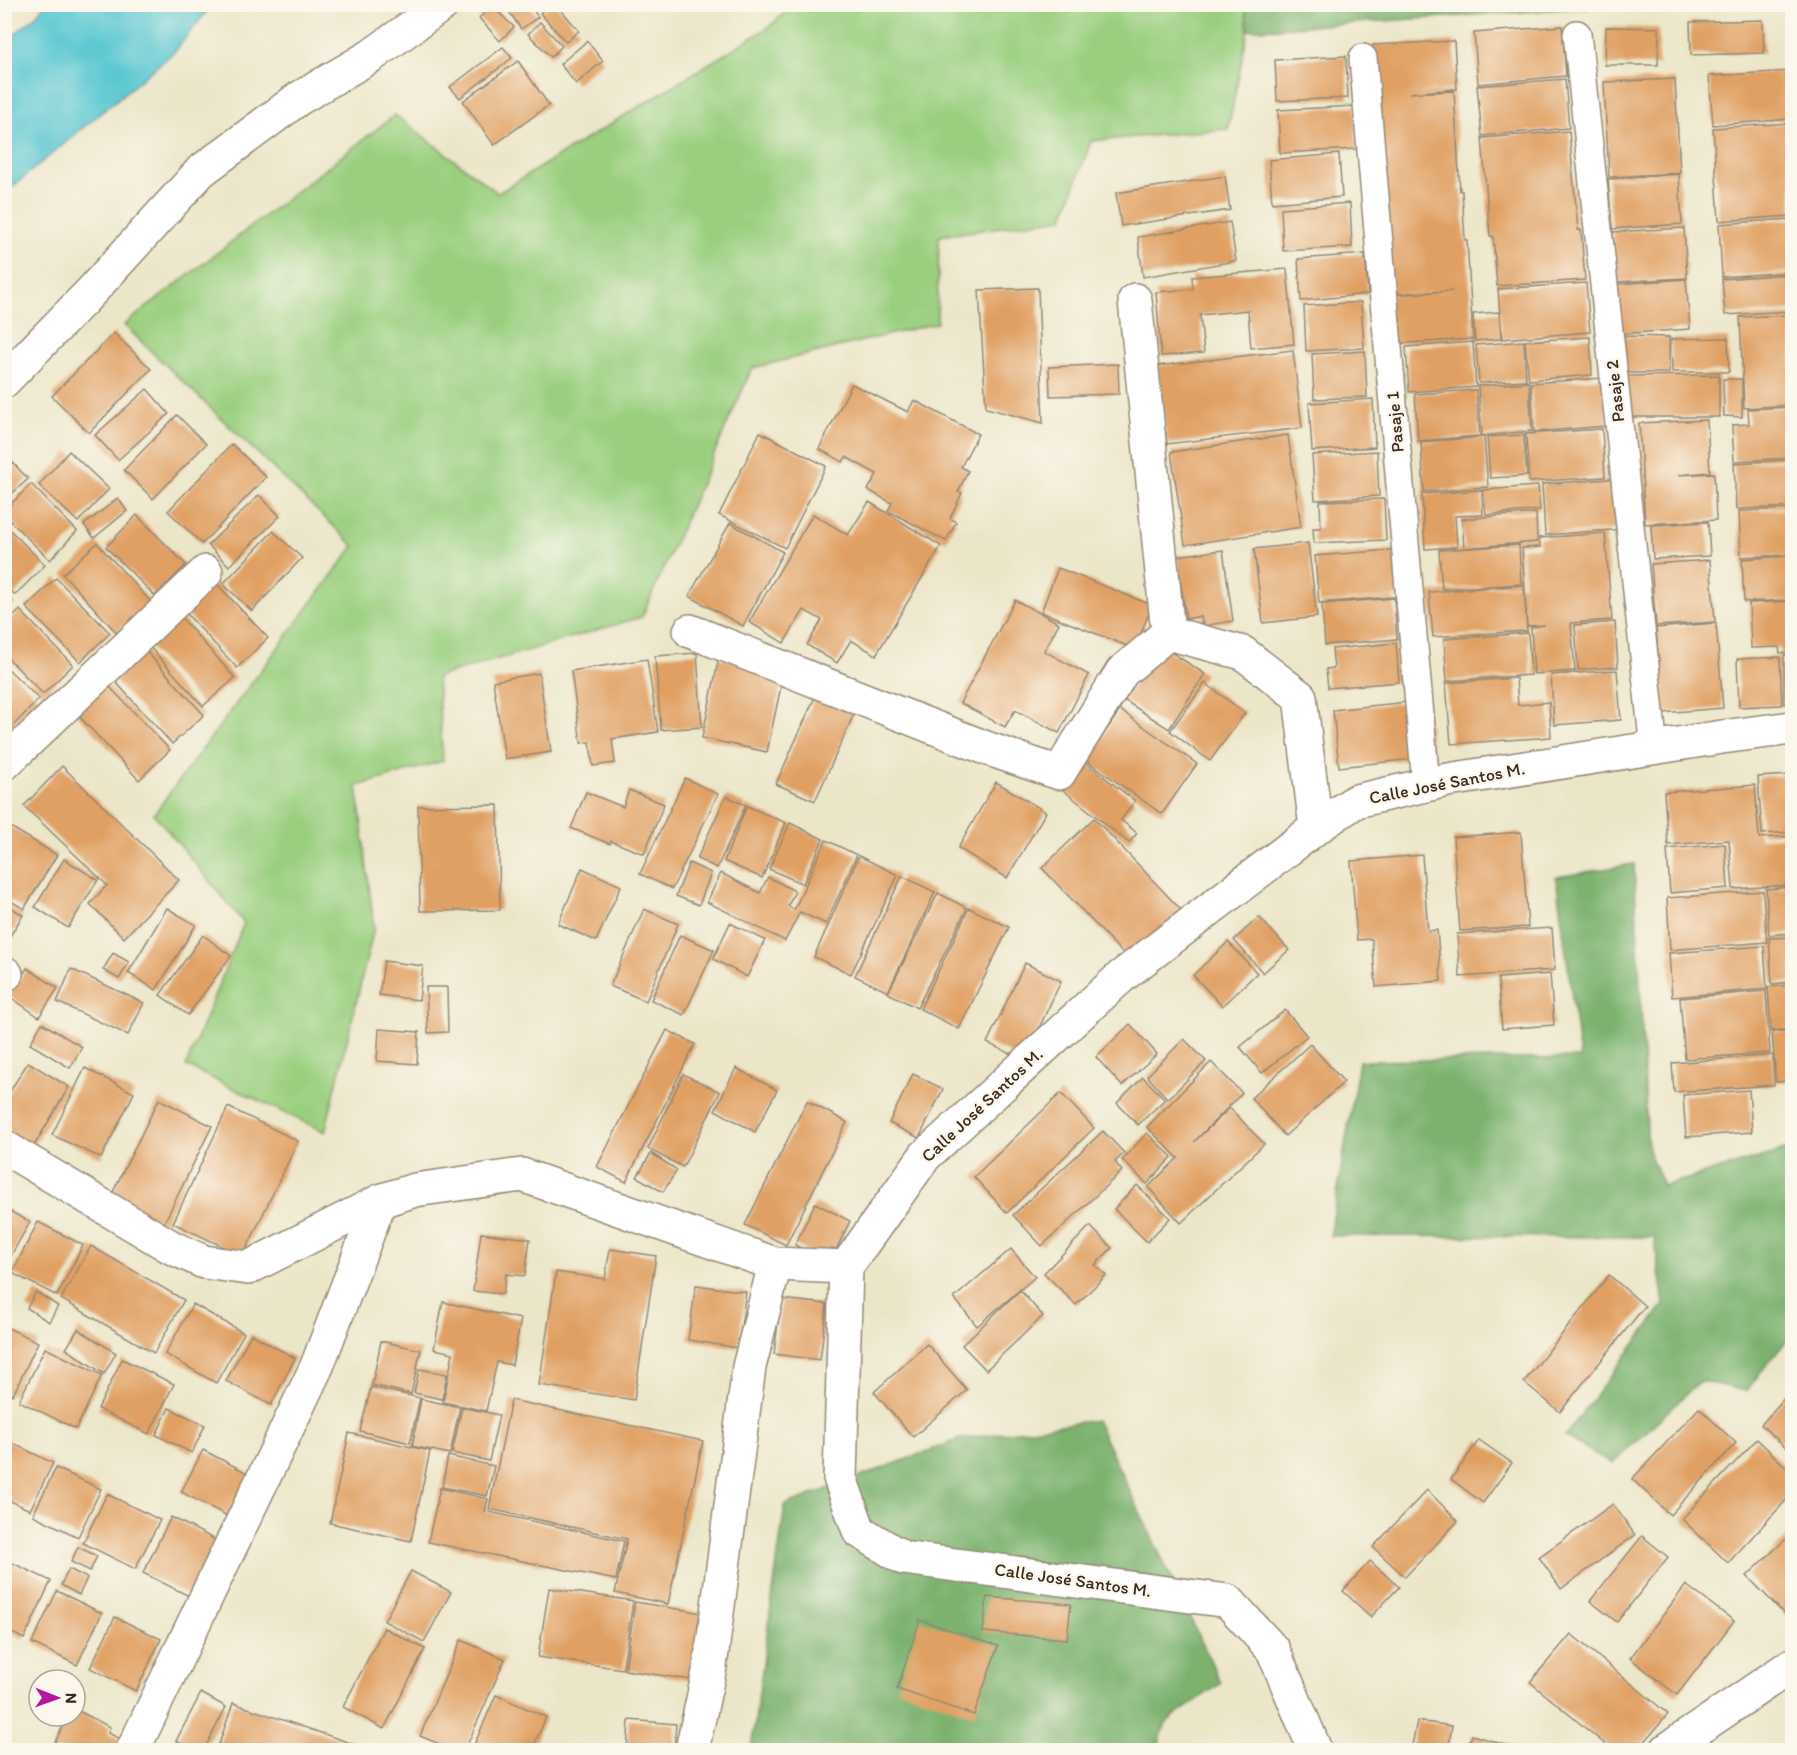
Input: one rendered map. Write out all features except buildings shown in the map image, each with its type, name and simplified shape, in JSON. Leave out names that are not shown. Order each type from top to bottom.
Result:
[{"type":"street","points":[[4,381],[201,171],[298,99],[371,56],[443,4]]},
{"type":"street","points":[[1135,300],[1168,633]]},
{"type":"street","points":[[4,764],[206,572]]},
{"type":"street","points":[[690,631],[975,744],[1059,774],[1122,672],[1168,633]]},
{"type":"street","points":[[1168,633],[1243,653],[1300,697],[1316,828]]},
{"type":"street","name":"Calle José Santos M.","points":[[1315,1750],[1273,1650],[1228,1601],[903,1558],[859,1531],[840,1478],[846,1267],[925,1156],[1122,976],[1316,828],[1356,801],[1426,785],[1722,736],[1792,728]]},
{"type":"street","points":[[4,1147],[171,1247],[204,1262],[248,1268],[380,1201],[415,1190],[522,1175],[775,1264],[846,1267]]},
{"type":"street","points":[[133,1750],[317,1366],[380,1201]]},
{"type":"street","points":[[692,1750],[710,1667],[749,1367],[775,1264]]},
{"type":"street","points":[[1667,1750],[1792,1665]]},
{"type":"lane","name":"Pasaje 2","points":[[1577,34],[1654,749]]},
{"type":"lane","name":"Pasaje 1","points":[[1363,58],[1426,785]]},
{"type":"green space","points":[[1245,4],[1624,4],[1624,5],[1248,30]]},
{"type":"green space","points":[[793,5],[1245,5],[1248,30],[1228,129],[1091,141],[1063,218],[939,236],[937,323],[752,368],[642,617],[437,677],[443,761],[357,786],[374,928],[325,1132],[186,1066],[244,923],[154,814],[354,546],[124,325],[395,115],[498,193],[769,27]]},
{"type":"green space","points":[[1634,864],[1648,1150],[1663,1186],[1792,1148],[1792,1334],[1746,1391],[1700,1381],[1612,1464],[1565,1436],[1664,1305],[1654,1237],[1330,1236],[1359,1061],[1580,1058],[1556,877]]},
{"type":"green space","points":[[1096,1420],[1221,1683],[1166,1722],[1157,1750],[751,1750],[785,1505],[960,1439]]},
{"type":"water","points":[[44,5],[212,5],[175,51],[5,193],[5,42],[35,17]]}]
